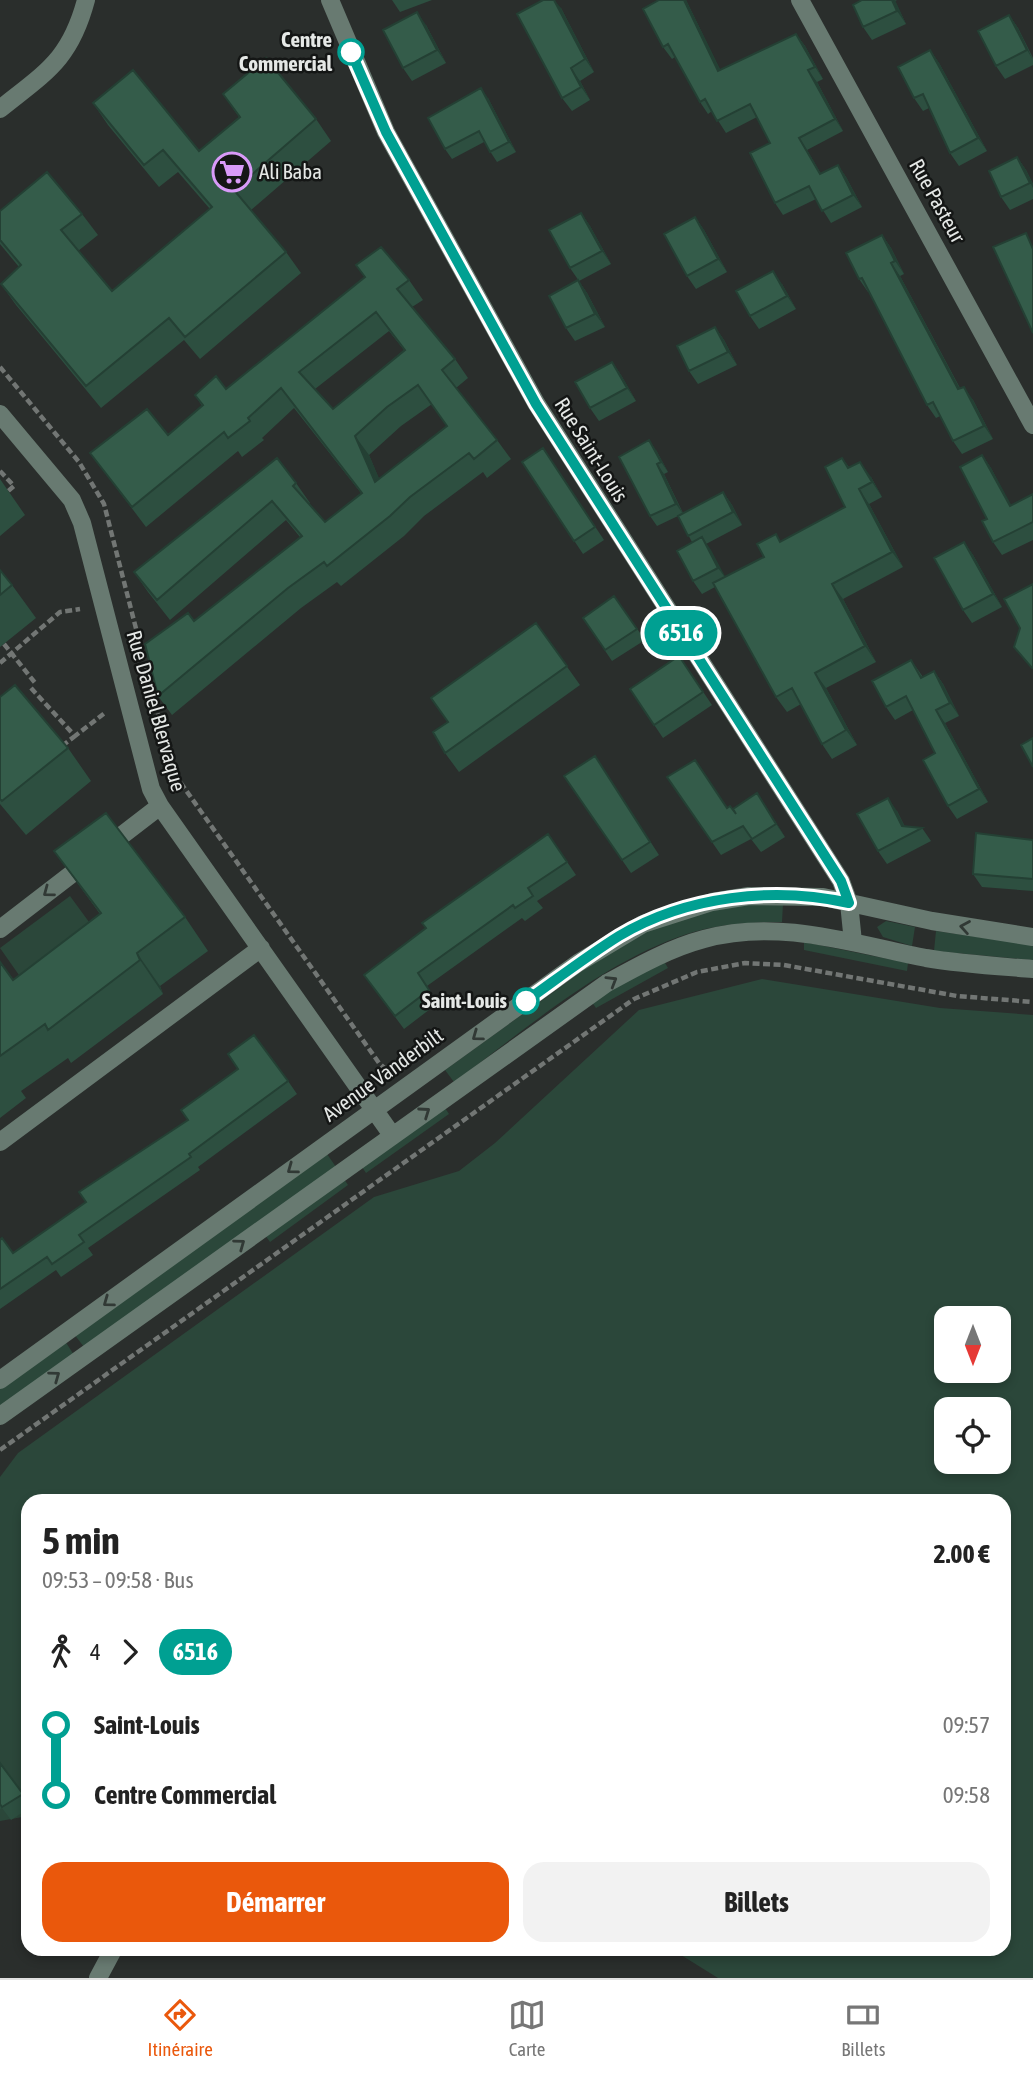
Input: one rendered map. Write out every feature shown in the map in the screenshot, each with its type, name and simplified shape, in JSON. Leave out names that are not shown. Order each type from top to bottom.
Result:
[{"type":"street","points":[[0,109],[55,65],[68,49],[78,30],[86,0]]},
{"type":"street","name":"Rue Saint-Louis","points":[[330,0],[386,132],[536,404],[841,881],[849,903],[853,942]]},
{"type":"street","name":"Rue Pasteur","points":[[800,0],[1033,425]]},
{"type":"street","name":"Rue Daniel Blervaque","points":[[0,414],[72,500],[82,523],[148,776],[160,806],[392,1135]]},
{"type":"street","points":[[0,929],[160,806]]},
{"type":"street","name":"Avenue Vanderbilt","points":[[0,1380],[578,963],[643,924],[712,902],[749,896],[790,894],[1033,937]]},
{"type":"street","points":[[0,1416],[607,983],[677,948],[705,939],[757,931],[853,942],[964,964],[1033,969]]},
{"type":"street","points":[[0,1142],[261,948]]},
{"type":"street","points":[[98,1978],[110,1956]]},
{"type":"path","points":[[0,367],[79,462],[104,503],[168,753],[178,779],[379,1063],[395,1075]]},
{"type":"path","points":[[0,471],[14,486]]},
{"type":"path","points":[[6,493],[23,478]]},
{"type":"path","points":[[0,663],[60,612],[80,609]]},
{"type":"path","points":[[4,644],[75,736]]},
{"type":"path","points":[[62,746],[106,712]]},
{"type":"path","points":[[0,1450],[634,999],[697,972],[745,963],[784,965],[957,996],[1033,1002]]},
{"type":"green space","points":[[70,896],[111,952],[40,1005],[0,948]]},
{"type":"green space","points":[[783,904],[782,922],[710,928],[687,934],[624,962],[565,999],[454,1082],[445,1070],[593,963],[644,932],[672,920],[703,912],[735,906]]},
{"type":"green space","points":[[886,921],[915,927],[912,946],[883,937],[877,927]]},
{"type":"green space","points":[[936,931],[1033,945],[1033,960],[934,951]]},
{"type":"green space","points":[[804,942],[908,963],[907,971],[804,950]]},
{"type":"green space","points":[[664,961],[668,968],[596,1008],[591,1001]]},
{"type":"green space","points":[[762,979],[940,1008],[1033,1015],[1033,1978],[718,1978],[683,1956],[1011,1956],[1011,1494],[21,1494],[21,1817],[0,1821],[0,1477],[18,1453],[374,1197],[459,1171],[495,1143],[639,1010]]},
{"type":"green space","points":[[445,1108],[449,1114],[366,1173],[362,1167]]},
{"type":"green space","points":[[327,1154],[336,1167],[84,1347],[74,1334]]},
{"type":"green space","points":[[344,1179],[348,1185],[270,1242],[265,1235]]},
{"type":"green space","points":[[65,1341],[74,1355],[0,1408],[0,1388]]},
{"type":"building","points":[[543,0],[554,0],[585,59],[571,68],[581,87],[562,98],[517,14]]},
{"type":"building","points":[[659,0],[684,0],[718,71],[796,34],[815,67],[808,70],[835,119],[799,138],[820,174],[838,165],[853,195],[822,211],[809,186],[775,203],[750,153],[770,143],[750,104],[717,121],[705,99],[700,102],[668,44],[663,47],[643,9]]},
{"type":"building","points":[[862,0],[892,0],[897,11],[863,27],[853,5]]},
{"type":"building","points":[[417,12],[437,50],[403,68],[383,30]]},
{"type":"building","points":[[1009,15],[1027,50],[996,66],[978,31]]},
{"type":"building","points":[[930,50],[978,138],[950,153],[923,94],[914,98],[898,67]]},
{"type":"building","points":[[266,58],[316,119],[234,190],[286,252],[185,337],[169,318],[86,386],[1,284],[21,265],[0,240],[0,211],[47,172],[82,214],[61,230],[112,291],[212,207],[163,150],[144,165],[93,103],[133,70],[199,151],[240,117],[223,94]]},
{"type":"building","points":[[481,88],[509,142],[490,152],[479,131],[445,149],[428,118]]},
{"type":"building","points":[[1017,157],[1030,183],[1001,197],[989,171]]},
{"type":"building","points":[[581,213],[602,251],[570,268],[549,230]]},
{"type":"building","points":[[695,217],[718,259],[687,276],[664,234]]},
{"type":"building","points":[[1026,233],[1033,249],[1033,333],[993,247]]},
{"type":"building","points":[[882,235],[895,261],[891,263],[958,389],[964,387],[984,426],[953,441],[933,402],[927,405],[862,278],[859,279],[846,253]]},
{"type":"building","points":[[381,247],[409,280],[397,289],[455,359],[442,370],[497,440],[474,459],[469,453],[410,497],[327,566],[324,562],[288,588],[158,696],[145,644],[188,613],[194,621],[302,536],[272,501],[157,600],[134,572],[277,458],[296,483],[293,486],[325,522],[362,493],[281,388],[248,418],[250,421],[228,438],[224,432],[132,507],[90,453],[147,409],[168,435],[203,405],[195,395],[216,376],[226,389],[365,277],[356,265]],"holes":[[[376,312],[405,350],[333,409],[299,372]],[[418,385],[447,426],[375,482],[355,436],[387,407]]]},
{"type":"building","points":[[773,271],[787,296],[750,316],[736,291]]},
{"type":"building","points":[[578,280],[595,314],[566,328],[549,296]]},
{"type":"building","points":[[715,327],[728,352],[689,371],[677,346]]},
{"type":"building","points":[[612,362],[627,388],[590,408],[575,382]]},
{"type":"building","points":[[649,440],[661,462],[657,464],[676,504],[650,516],[619,457]]},
{"type":"building","points":[[543,448],[595,527],[574,541],[522,462]]},
{"type":"building","points":[[982,455],[1010,506],[1033,494],[1033,522],[993,542],[982,521],[987,519],[960,467]]},
{"type":"building","points":[[842,458],[848,468],[860,462],[872,482],[859,489],[892,552],[832,584],[865,646],[815,673],[846,730],[822,744],[792,688],[776,697],[713,583],[764,557],[757,544],[776,534],[780,542],[845,507],[825,467]]},
{"type":"building","points":[[723,492],[733,512],[688,536],[678,516]]},
{"type":"building","points":[[702,537],[718,568],[693,581],[677,551]]},
{"type":"building","points":[[964,542],[993,594],[963,610],[934,558]]},
{"type":"building","points":[[0,570],[12,585],[0,595]]},
{"type":"building","points":[[1033,584],[1032,668],[1014,647],[1020,628],[1004,599]]},
{"type":"building","points":[[614,596],[637,629],[605,650],[583,618]]},
{"type":"building","points":[[536,623],[567,666],[445,753],[433,732],[448,722],[431,698]]},
{"type":"building","points":[[679,656],[703,692],[654,725],[630,689]]},
{"type":"building","points":[[911,660],[921,678],[934,671],[950,703],[936,710],[979,789],[948,806],[923,760],[935,753],[906,696],[886,707],[872,681]]},
{"type":"building","points":[[15,685],[68,748],[2,801],[0,697]]},
{"type":"building","points":[[1033,738],[1033,767],[1021,745]]},
{"type":"building","points":[[595,756],[650,842],[622,860],[564,776]]},
{"type":"building","points":[[695,760],[727,808],[730,806],[736,814],[733,809],[757,793],[776,824],[752,839],[743,826],[712,842],[667,777]]},
{"type":"building","points":[[888,798],[902,826],[922,828],[878,851],[857,814]]},
{"type":"building","points":[[106,813],[185,917],[137,953],[140,960],[48,1030],[45,1024],[0,1056],[0,962],[13,980],[101,913],[54,851]]},
{"type":"building","points":[[976,833],[1033,840],[1033,879],[973,874]]},
{"type":"building","points":[[548,834],[567,862],[528,888],[533,896],[515,908],[513,905],[418,973],[429,990],[395,1016],[364,975],[426,928],[422,923]]},
{"type":"building","points":[[254,1035],[288,1081],[189,1154],[191,1157],[79,1235],[84,1242],[52,1264],[47,1257],[0,1289],[2,1238],[13,1253],[86,1202],[79,1192],[188,1120],[181,1110],[238,1069],[228,1054]]},
{"type":"building","points":[[0,1763],[21,1791],[21,1795],[2,1807]]},
{"type":"bus line","name":"6516","points":[[351,52],[386,132],[536,404],[841,881],[849,903],[790,894],[749,896],[712,902],[670,914],[620,936],[526,1001]]},
{"type":"place","name":"Centre Commercial","points":[[351,52]]},
{"type":"place","name":"Ali Baba","points":[[232,172]]},
{"type":"place","name":"Saint-Louis","points":[[526,1001]]}]
